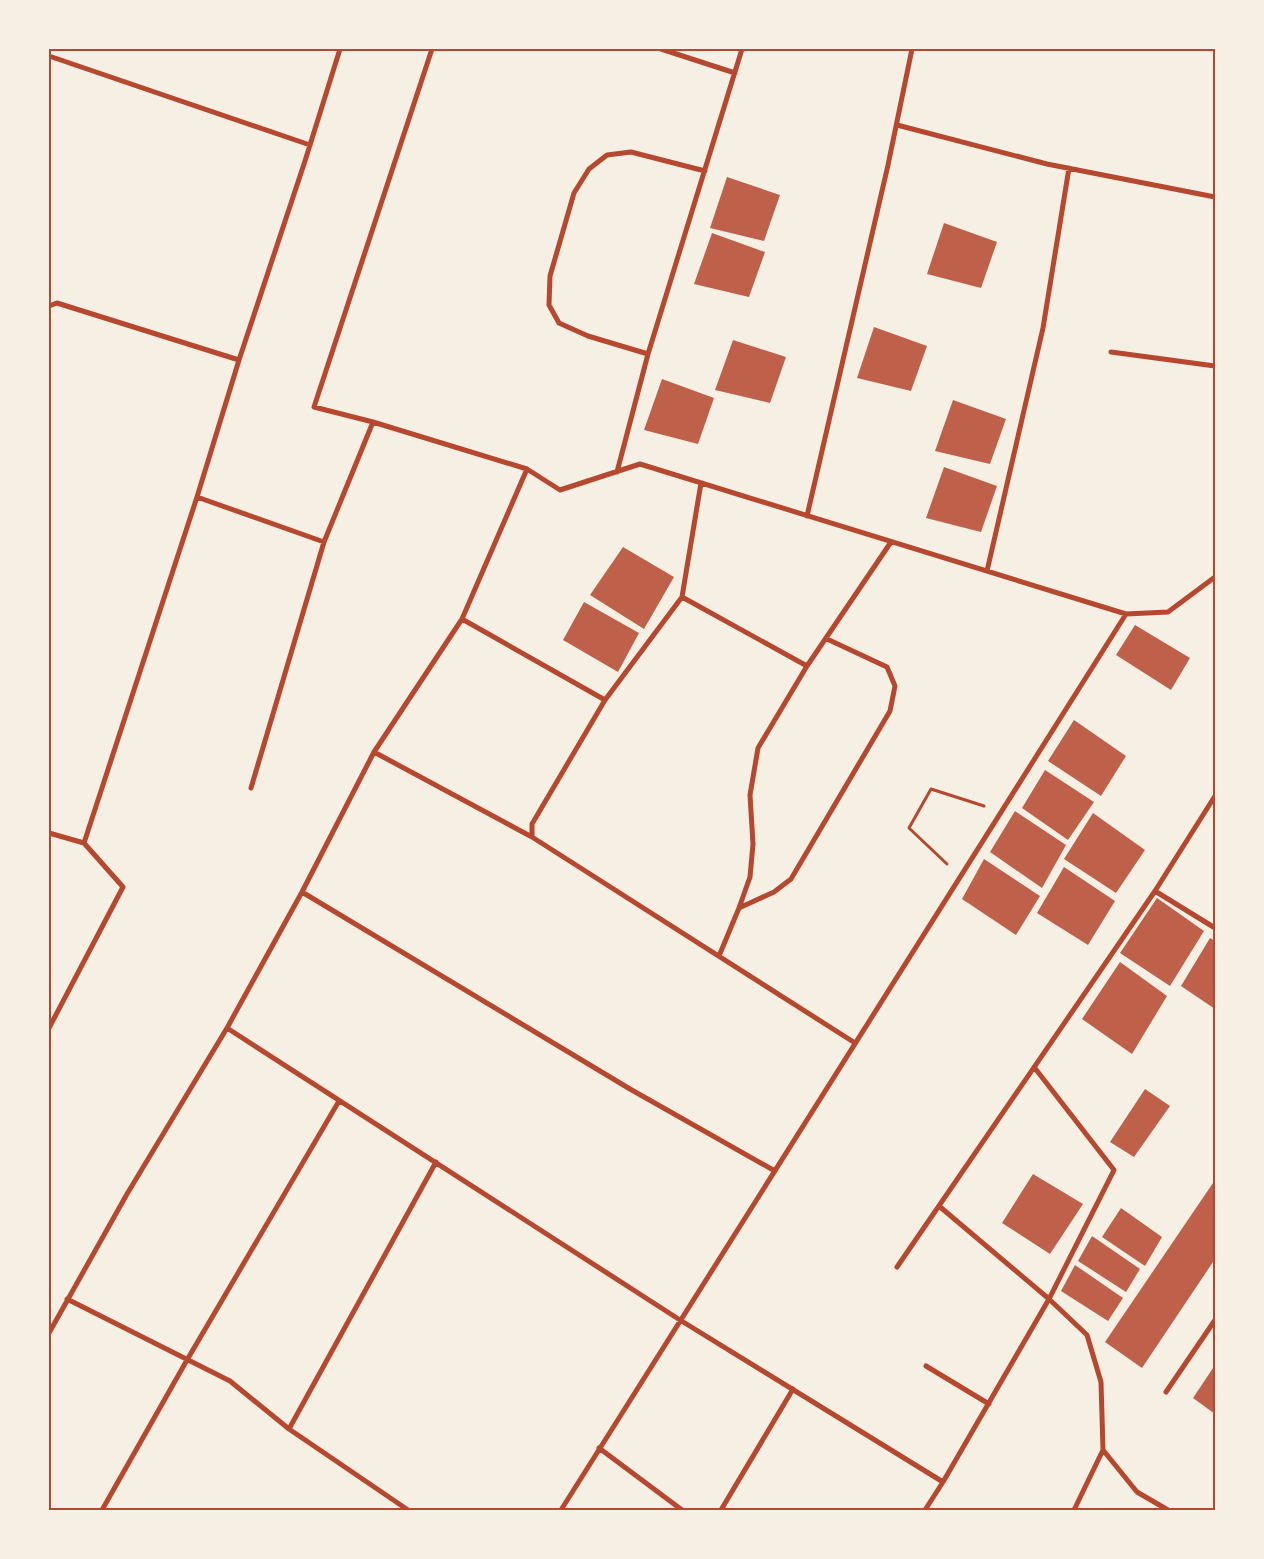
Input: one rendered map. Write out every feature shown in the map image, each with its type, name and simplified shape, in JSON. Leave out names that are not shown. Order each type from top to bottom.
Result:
[{"type":"street","points":[[84,843],[340,49]]},
{"type":"street","points":[[432,49],[314,407],[373,422],[527,469],[560,490],[640,464],[1126,614],[1168,612],[1215,577]]},
{"type":"street","points":[[661,49],[735,73]]},
{"type":"street","points":[[617,472],[648,354],[742,49]]},
{"type":"street","points":[[807,516],[897,125],[912,49]]},
{"type":"street","points":[[49,56],[310,145]]},
{"type":"street","points":[[897,125],[1047,164],[1215,196]]},
{"type":"street","points":[[648,354],[588,336],[559,323],[549,305],[550,276],[574,193],[589,169],[607,155],[632,152],[705,171]]},
{"type":"street","points":[[987,571],[1042,328],[1069,168]]},
{"type":"street","points":[[49,306],[56,303],[239,360]]},
{"type":"street","points":[[1111,352],[1215,366]]},
{"type":"street","points":[[251,788],[324,542],[373,422]]},
{"type":"street","points":[[49,1333],[127,1194],[227,1028],[302,892],[374,752],[462,619],[527,469]]},
{"type":"street","points":[[532,837],[532,824],[605,700],[682,596],[701,483]]},
{"type":"street","points":[[197,497],[324,542]]},
{"type":"street","points":[[719,956],[750,877],[753,844],[750,795],[758,748],[807,666],[892,542]]},
{"type":"street","points":[[682,596],[807,666]]},
{"type":"street","points":[[562,1510],[599,1448],[1126,614]]},
{"type":"street","points":[[462,619],[605,700]]},
{"type":"street","points":[[739,908],[774,892],[791,879],[890,711],[895,686],[887,667],[826,639]]},
{"type":"street","points":[[374,752],[532,837],[855,1043]]},
{"type":"street","points":[[898,1267],[1155,891],[1215,796]]},
{"type":"street","points":[[49,833],[84,843],[123,887],[49,1028]]},
{"type":"street","points":[[1155,891],[1215,928]]},
{"type":"street","points":[[302,892],[630,1089],[774,1171]]},
{"type":"street","points":[[227,1028],[680,1320],[943,1482]]},
{"type":"street","points":[[925,1510],[1049,1299],[1114,1170],[1034,1067]]},
{"type":"street","points":[[102,1510],[187,1360],[339,1101]]},
{"type":"street","points":[[289,1429],[436,1162]]},
{"type":"street","points":[[939,1206],[1049,1299],[1088,1336],[1101,1382],[1103,1450],[1074,1510]]},
{"type":"street","points":[[67,1299],[230,1380],[289,1429],[408,1510]]},
{"type":"street","points":[[1166,1392],[1215,1320]]},
{"type":"street","points":[[926,1366],[989,1404]]},
{"type":"street","points":[[721,1510],[792,1389]]},
{"type":"street","points":[[599,1448],[682,1510]]},
{"type":"street","points":[[1103,1450],[1137,1492],[1168,1510]]},
{"type":"path","points":[[960,877],[909,828],[931,789],[1001,811]]},
{"type":"building","points":[[727,177],[780,195],[764,241],[710,228]]},
{"type":"building","points":[[944,223],[997,242],[981,288],[927,274]]},
{"type":"building","points":[[712,233],[765,252],[749,297],[694,284]]},
{"type":"building","points":[[874,327],[927,346],[911,391],[857,378]]},
{"type":"building","points":[[733,340],[786,357],[770,403],[715,390]]},
{"type":"building","points":[[662,379],[714,398],[698,444],[644,430]]},
{"type":"building","points":[[953,400],[1006,419],[990,464],[935,451]]},
{"type":"building","points":[[944,467],[997,486],[981,532],[926,518]]},
{"type":"building","points":[[623,547],[674,577],[644,629],[590,595]]},
{"type":"building","points":[[584,602],[639,633],[618,672],[563,640]]},
{"type":"building","points":[[1135,625],[1190,658],[1171,690],[1116,655]]},
{"type":"building","points":[[1074,720],[1126,756],[1101,796],[1048,761]]},
{"type":"building","points":[[1045,770],[1094,802],[1068,840],[1022,808]]},
{"type":"building","points":[[1015,811],[1066,845],[1042,888],[990,852]]},
{"type":"building","points":[[1093,813],[1145,850],[1116,893],[1064,859]]},
{"type":"building","points":[[984,859],[1040,896],[1016,935],[962,899]]},
{"type":"building","points":[[1064,867],[1115,901],[1088,945],[1037,913]]},
{"type":"building","points":[[1157,898],[1204,931],[1170,986],[1120,953]]},
{"type":"building","points":[[1210,938],[1215,941],[1215,1009],[1181,986]]},
{"type":"building","points":[[1120,962],[1167,996],[1132,1054],[1082,1019]]},
{"type":"building","points":[[1145,1089],[1170,1106],[1134,1157],[1110,1142]]},
{"type":"building","points":[[1033,1174],[1083,1204],[1050,1254],[1002,1223]]},
{"type":"building","points":[[1215,1180],[1215,1259],[1142,1368],[1105,1342]]},
{"type":"building","points":[[1121,1208],[1162,1237],[1145,1266],[1102,1237]]},
{"type":"building","points":[[1092,1236],[1140,1269],[1126,1292],[1078,1261]]},
{"type":"building","points":[[1075,1265],[1123,1298],[1108,1321],[1061,1291]]},
{"type":"building","points":[[1215,1365],[1215,1414],[1193,1398]]}]
